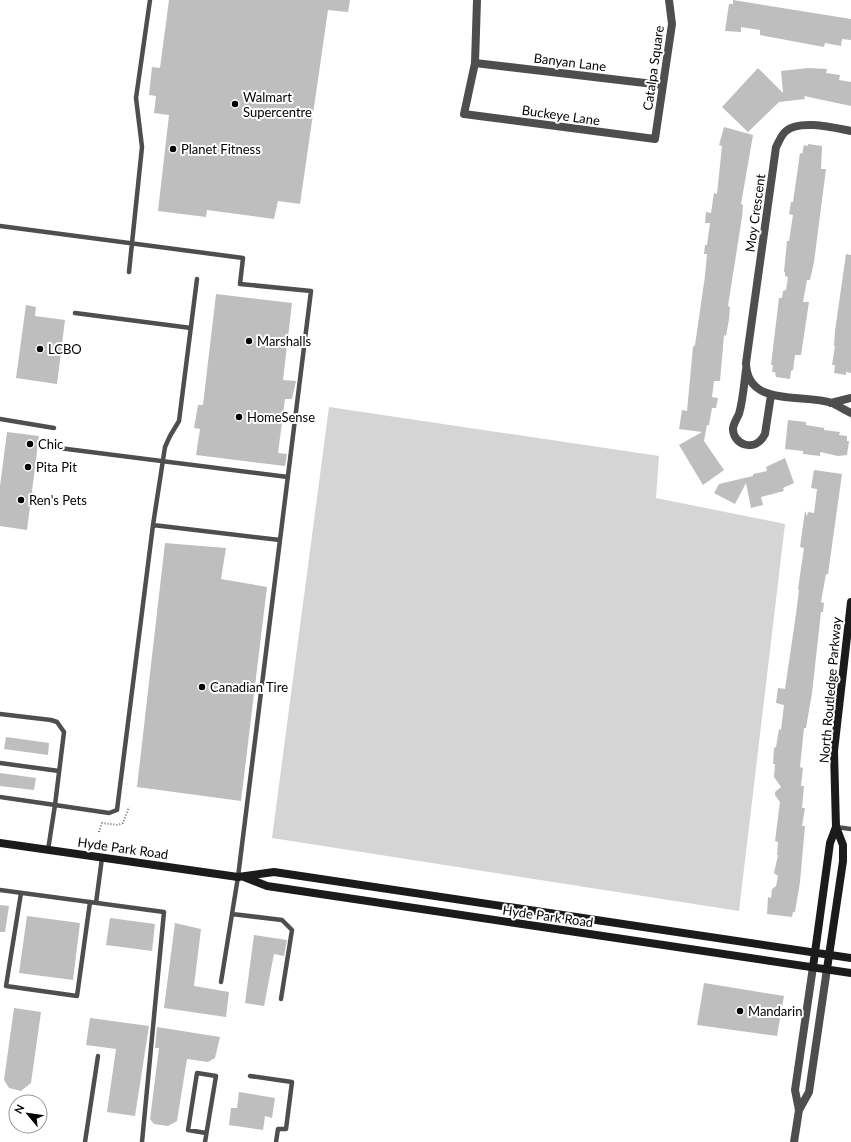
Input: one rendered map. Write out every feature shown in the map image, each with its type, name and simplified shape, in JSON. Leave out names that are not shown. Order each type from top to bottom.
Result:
[{"type":"main road","name":"North Routledge Parkway","points":[[827,969],[843,861],[843,845],[836,827],[834,751],[851,602]]},
{"type":"main road","name":"North Routledge Parkway","points":[[813,967],[830,843],[836,827]]},
{"type":"main road","name":"Hyde Park Road","points":[[0,843],[241,877],[267,886],[851,973]]},
{"type":"main road","name":"Hyde Park Road","points":[[241,877],[274,872],[851,958]]},
{"type":"street","points":[[475,63],[477,0]]},
{"type":"street","name":"Catalpa Square","points":[[655,139],[672,24],[669,0]]},
{"type":"street","name":"Banyan Lane","points":[[475,63],[662,85]]},
{"type":"street","name":"Buckeye Lane","points":[[475,63],[464,114],[655,139]]},
{"type":"street","name":"Moy Crescent","points":[[771,395],[765,434],[762,440],[759,444],[751,446],[743,443],[735,436],[733,429],[739,414],[776,147],[786,131],[799,126],[810,125],[851,131]]},
{"type":"street","points":[[746,368],[751,382],[756,389],[771,395],[831,403],[851,413]]},
{"type":"street","points":[[831,403],[851,398]]},
{"type":"street","points":[[799,1110],[795,1090],[813,967]]},
{"type":"street","points":[[794,1142],[799,1110],[809,1092],[827,969]]},
{"type":"lane","points":[[129,272],[142,148],[136,98],[150,0]]},
{"type":"lane","points":[[0,226],[243,258],[240,284],[311,291],[280,540],[241,877],[232,914],[221,982]]},
{"type":"lane","points":[[0,797],[109,813],[117,810],[153,525],[163,461],[170,436],[179,421],[197,279]]},
{"type":"lane","points":[[75,313],[190,328]]},
{"type":"lane","points":[[0,419],[54,428]]},
{"type":"lane","points":[[51,447],[288,477]]},
{"type":"lane","points":[[153,525],[280,540]]},
{"type":"lane","points":[[0,714],[57,722],[64,732],[48,850]]},
{"type":"lane","points":[[0,763],[59,771]]},
{"type":"lane","points":[[836,827],[851,830]]},
{"type":"lane","points":[[96,903],[102,858]]},
{"type":"lane","points":[[0,890],[164,912],[142,1142]]},
{"type":"lane","points":[[21,893],[6,986],[77,996],[90,902]]},
{"type":"lane","points":[[232,914],[282,920],[292,930],[282,999]]},
{"type":"lane","points":[[85,1142],[98,1056]]},
{"type":"lane","points":[[205,1142],[216,1076],[197,1073],[188,1130],[206,1133]]},
{"type":"lane","points":[[250,1076],[292,1082],[286,1129],[278,1130],[276,1142]]},
{"type":"path","points":[[99,832],[102,823],[118,825],[123,823],[129,807]]},
{"type":"shaded area","points":[[329,407],[659,456],[656,498],[785,524],[739,911],[272,838]]},
{"type":"building","name":"Walmart Supercentre","points":[[169,0],[350,0],[348,12],[328,10],[300,204],[278,201],[274,219],[207,210],[206,217],[158,211],[169,115],[154,113],[156,96],[149,95],[152,67],[160,68]]},
{"type":"building","points":[[733,0],[851,19],[851,40],[842,39],[841,46],[825,43],[824,47],[760,35],[760,30],[741,27],[741,32],[725,31],[729,4],[733,4]]},
{"type":"building","points":[[758,68],[783,93],[781,71],[808,68],[827,69],[826,73],[840,75],[839,80],[851,82],[851,106],[804,96],[805,99],[779,102],[748,132],[722,107]]},
{"type":"building","points":[[724,127],[753,135],[741,204],[743,205],[742,217],[728,306],[730,307],[729,319],[726,336],[724,335],[720,381],[714,381],[712,397],[718,398],[716,408],[712,408],[704,441],[724,470],[703,485],[679,445],[702,432],[679,429],[682,410],[687,411],[693,347],[695,345],[705,276],[707,254],[704,254],[705,245],[707,245],[710,223],[705,223],[706,212],[711,213],[714,193],[717,194],[722,146],[719,145]]},
{"type":"building","points":[[808,144],[822,146],[821,169],[826,169],[814,262],[810,280],[807,280],[803,302],[809,302],[801,355],[795,355],[790,379],[776,377],[775,372],[772,372],[773,365],[771,365],[779,298],[782,298],[783,291],[786,290],[788,277],[785,276],[784,272],[787,241],[789,241],[793,215],[789,214],[791,202],[793,202],[800,153],[802,154],[804,145],[808,146]]},
{"type":"building","points":[[846,254],[851,255],[851,373],[846,372],[846,375],[834,373],[835,365],[832,365],[835,346],[835,331]]},
{"type":"building","points":[[216,294],[292,303],[283,380],[296,381],[292,399],[285,399],[278,453],[287,454],[285,466],[196,455],[200,429],[194,428],[198,405],[203,405]]},
{"type":"building","name":"LCBO","points":[[26,305],[36,307],[35,316],[65,320],[57,384],[16,378]]},
{"type":"building","points":[[788,420],[806,422],[806,425],[824,428],[824,430],[840,432],[839,435],[847,436],[847,441],[849,441],[847,455],[838,456],[820,452],[820,456],[803,454],[803,451],[785,449]]},
{"type":"building","points":[[7,432],[39,436],[27,530],[0,526],[0,486]]},
{"type":"building","points":[[785,458],[794,483],[783,488],[784,491],[761,497],[763,505],[751,508],[746,483],[735,504],[714,493],[719,484],[767,471],[766,467]]},
{"type":"building","points":[[814,470],[842,474],[828,574],[826,574],[821,602],[824,603],[823,612],[821,612],[812,693],[806,728],[804,728],[800,767],[803,768],[801,786],[804,786],[802,808],[805,808],[802,826],[805,826],[800,882],[795,912],[793,912],[792,917],[767,914],[768,897],[771,898],[772,889],[776,886],[778,876],[774,873],[778,855],[778,842],[775,841],[780,802],[775,795],[775,792],[781,787],[774,777],[775,764],[773,764],[774,748],[776,747],[779,729],[781,730],[784,705],[776,703],[778,688],[785,689],[804,548],[800,547],[805,511],[807,516],[808,512],[814,513],[817,489],[811,488]]},
{"type":"building","name":"Canadian Tire","points":[[165,543],[226,548],[221,579],[267,587],[241,801],[137,787]]},
{"type":"building","points":[[6,737],[49,743],[48,755],[4,749]]},
{"type":"building","points":[[0,773],[36,778],[34,790],[0,786]]},
{"type":"building","points":[[0,905],[9,906],[5,932],[0,932]]},
{"type":"building","points":[[27,916],[80,923],[73,980],[19,973]]},
{"type":"building","points":[[110,918],[155,924],[152,951],[106,945]]},
{"type":"building","points":[[175,923],[201,929],[194,986],[229,992],[226,1017],[164,1008]]},
{"type":"building","points":[[254,935],[287,940],[284,956],[274,954],[264,1006],[245,1003]]},
{"type":"building","name":"Mandarin","points":[[704,983],[784,996],[777,1036],[697,1025]]},
{"type":"building","points":[[14,1008],[41,1012],[31,1083],[21,1091],[9,1088],[4,1080]]},
{"type":"building","points":[[90,1018],[149,1026],[135,1116],[107,1112],[116,1049],[86,1045]]},
{"type":"building","points":[[157,1027],[220,1037],[215,1058],[208,1062],[187,1059],[177,1121],[168,1126],[154,1124],[150,1119],[159,1048],[155,1048]]},
{"type":"building","points":[[239,1092],[275,1098],[272,1118],[265,1116],[263,1130],[229,1125],[231,1108],[237,1108]]},
{"type":"place","name":"Walmart Supercentre","points":[[235,104]]},
{"type":"place","name":"Planet Fitness","points":[[173,149]]},
{"type":"place","name":"Marshalls","points":[[249,341]]},
{"type":"place","name":"LCBO","points":[[40,349]]},
{"type":"place","name":"HomeSense","points":[[239,417]]},
{"type":"place","name":"Chic","points":[[30,444]]},
{"type":"place","name":"Pita Pit","points":[[28,467]]},
{"type":"place","name":"Ren's Pets","points":[[21,500]]},
{"type":"place","name":"Canadian Tire","points":[[202,687]]},
{"type":"place","name":"Mandarin","points":[[740,1011]]}]
